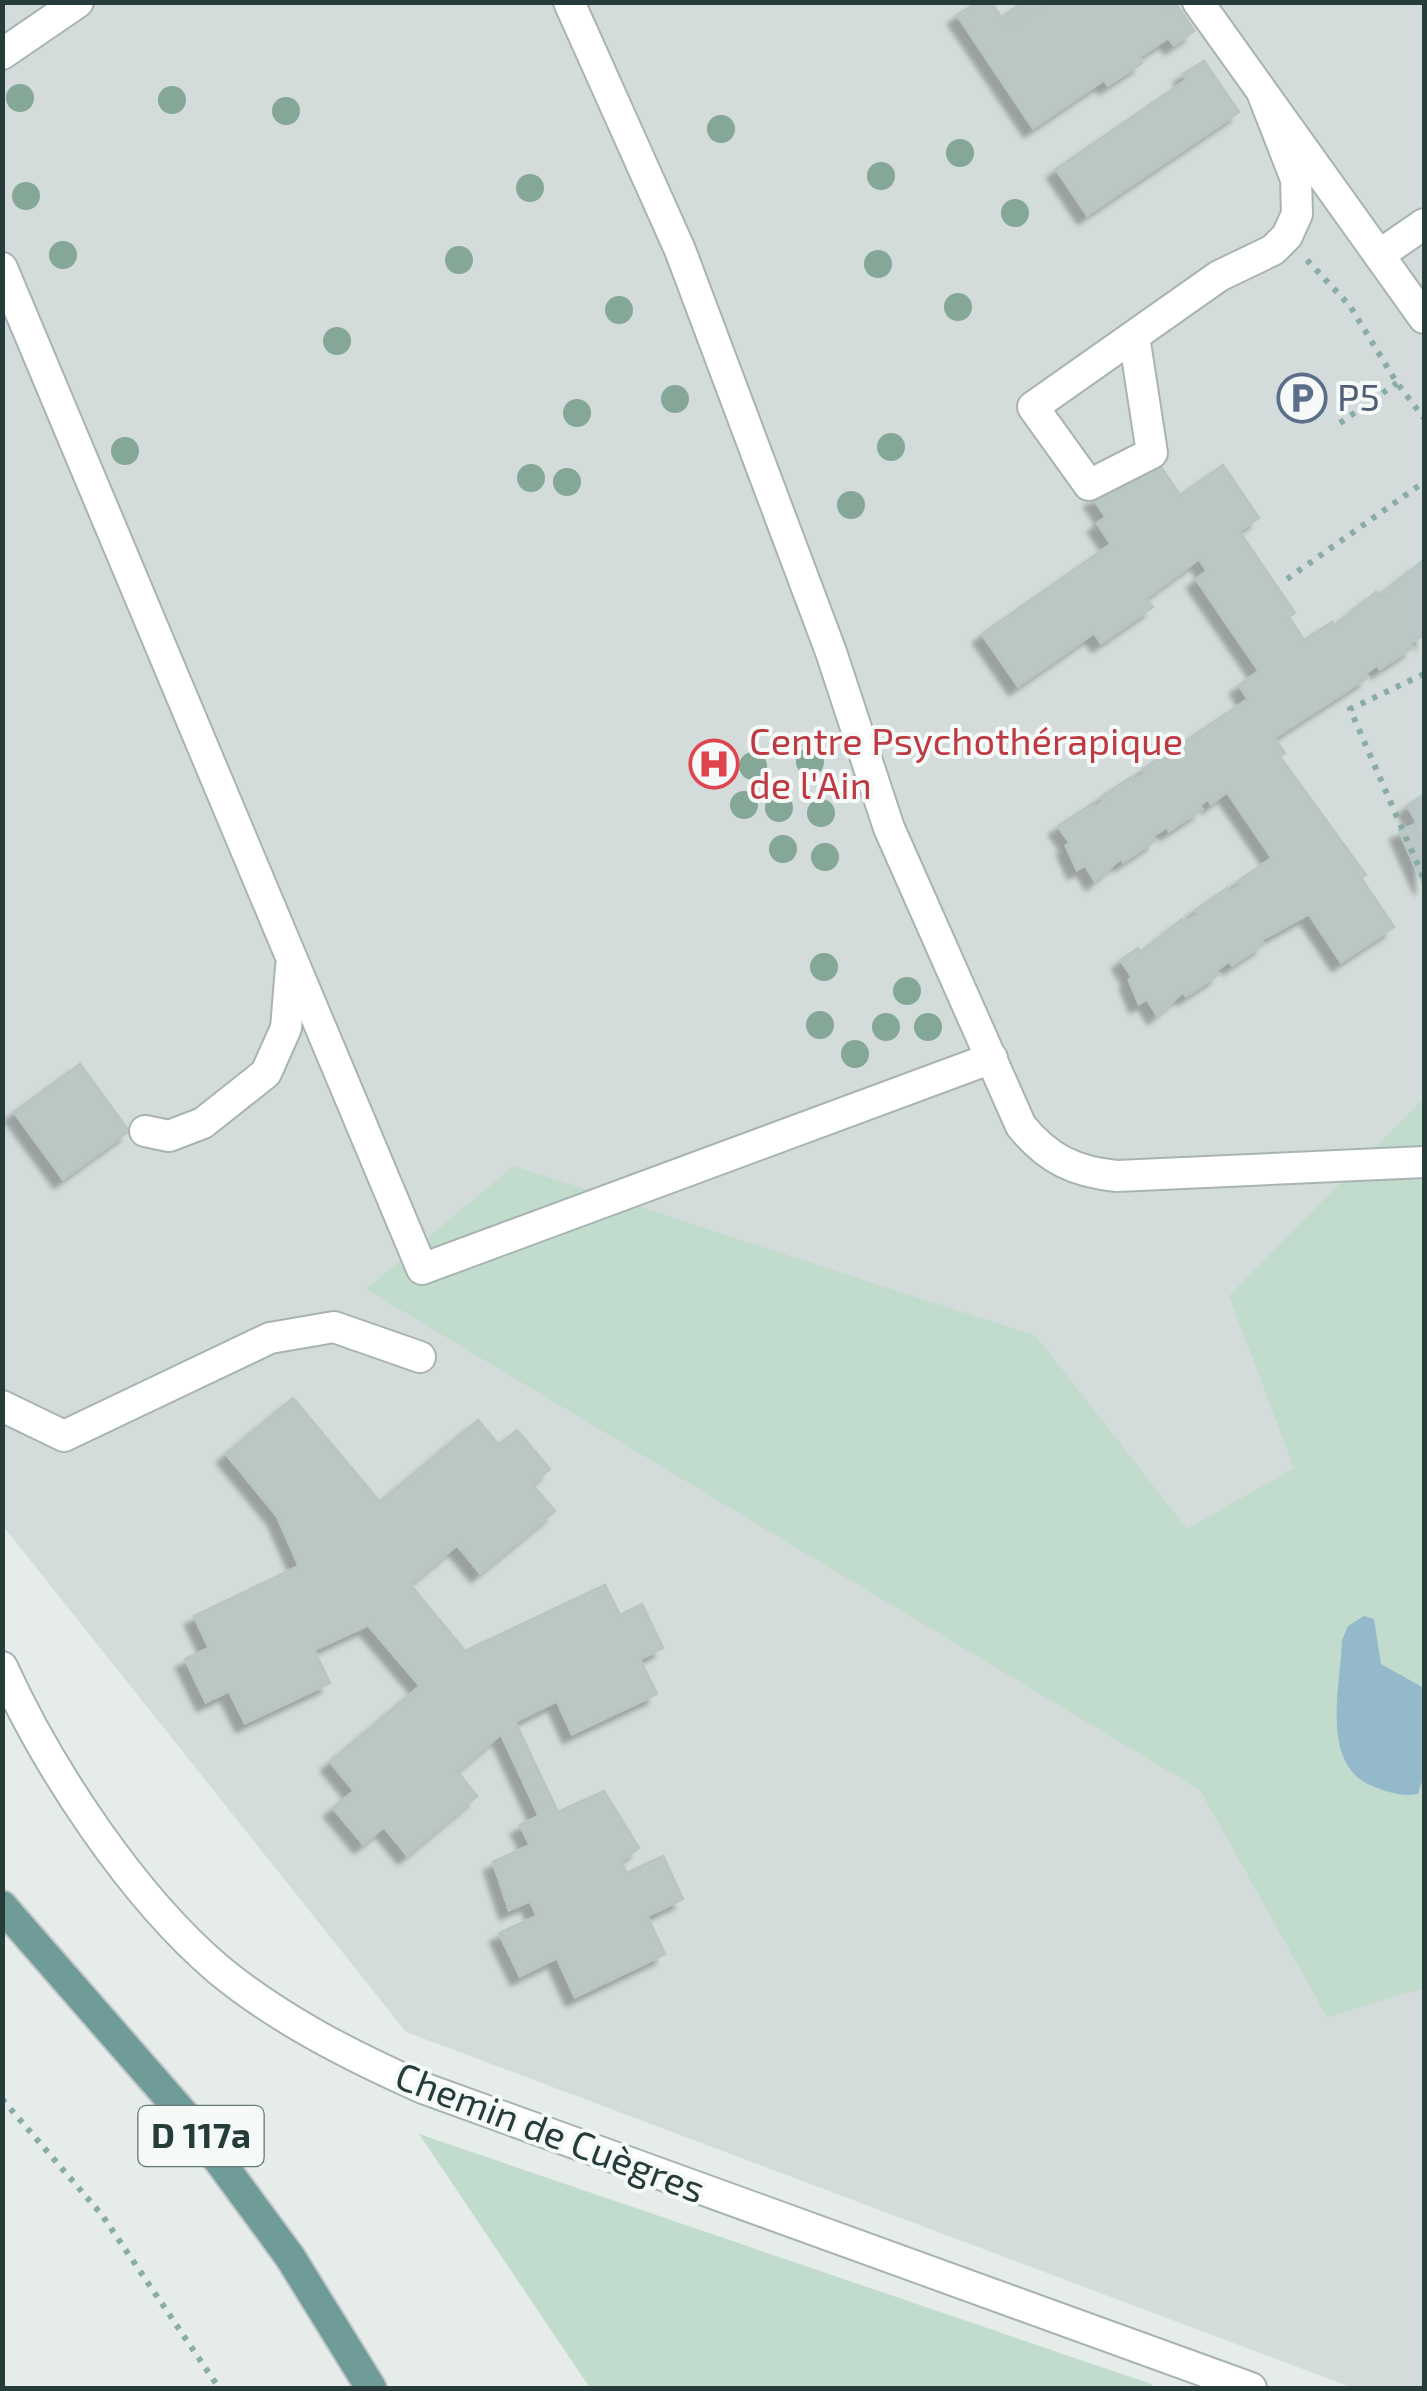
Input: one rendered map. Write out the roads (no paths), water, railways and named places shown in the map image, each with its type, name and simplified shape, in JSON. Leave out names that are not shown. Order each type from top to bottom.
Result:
[{"type":"main road","name":"D 117a","points":[[2,1906],[193,2125],[290,2257],[371,2388]]},
{"type":"street","points":[[2,54],[78,2]]},
{"type":"street","points":[[569,2],[680,250],[831,652],[889,828],[1021,1126],[1042,1151],[1082,1172],[1117,1176],[1424,1162]]},
{"type":"street","points":[[1198,2],[1424,318]]},
{"type":"street","points":[[1134,336],[1152,453],[1090,485],[1033,407],[1219,276],[1273,250],[1287,236],[1297,214],[1296,180],[1262,92]]},
{"type":"street","points":[[1379,255],[1424,224]]},
{"type":"street","points":[[2,268],[422,1269],[992,1058]]},
{"type":"street","points":[[145,1131],[168,1136],[203,1123],[266,1073],[286,1028],[292,960]]},
{"type":"street","points":[[2,1406],[64,1436],[270,1338],[334,1327],[420,1358]]},
{"type":"street","name":"Chemin de Cuègres","points":[[2,1667],[94,1824],[137,1880],[217,1968],[298,2026],[423,2088],[1251,2388]]},
{"type":"water","points":[[1364,1616],[1374,1619],[1381,1664],[1424,1688],[1424,1775],[1418,1794],[1389,1792],[1355,1775],[1339,1742],[1337,1700],[1342,1640],[1348,1626]]},
{"type":"place","name":"P5","points":[[1302,398]]},
{"type":"place","name":"Centre Psychothérapique de l'Ain","points":[[714,764]]}]
